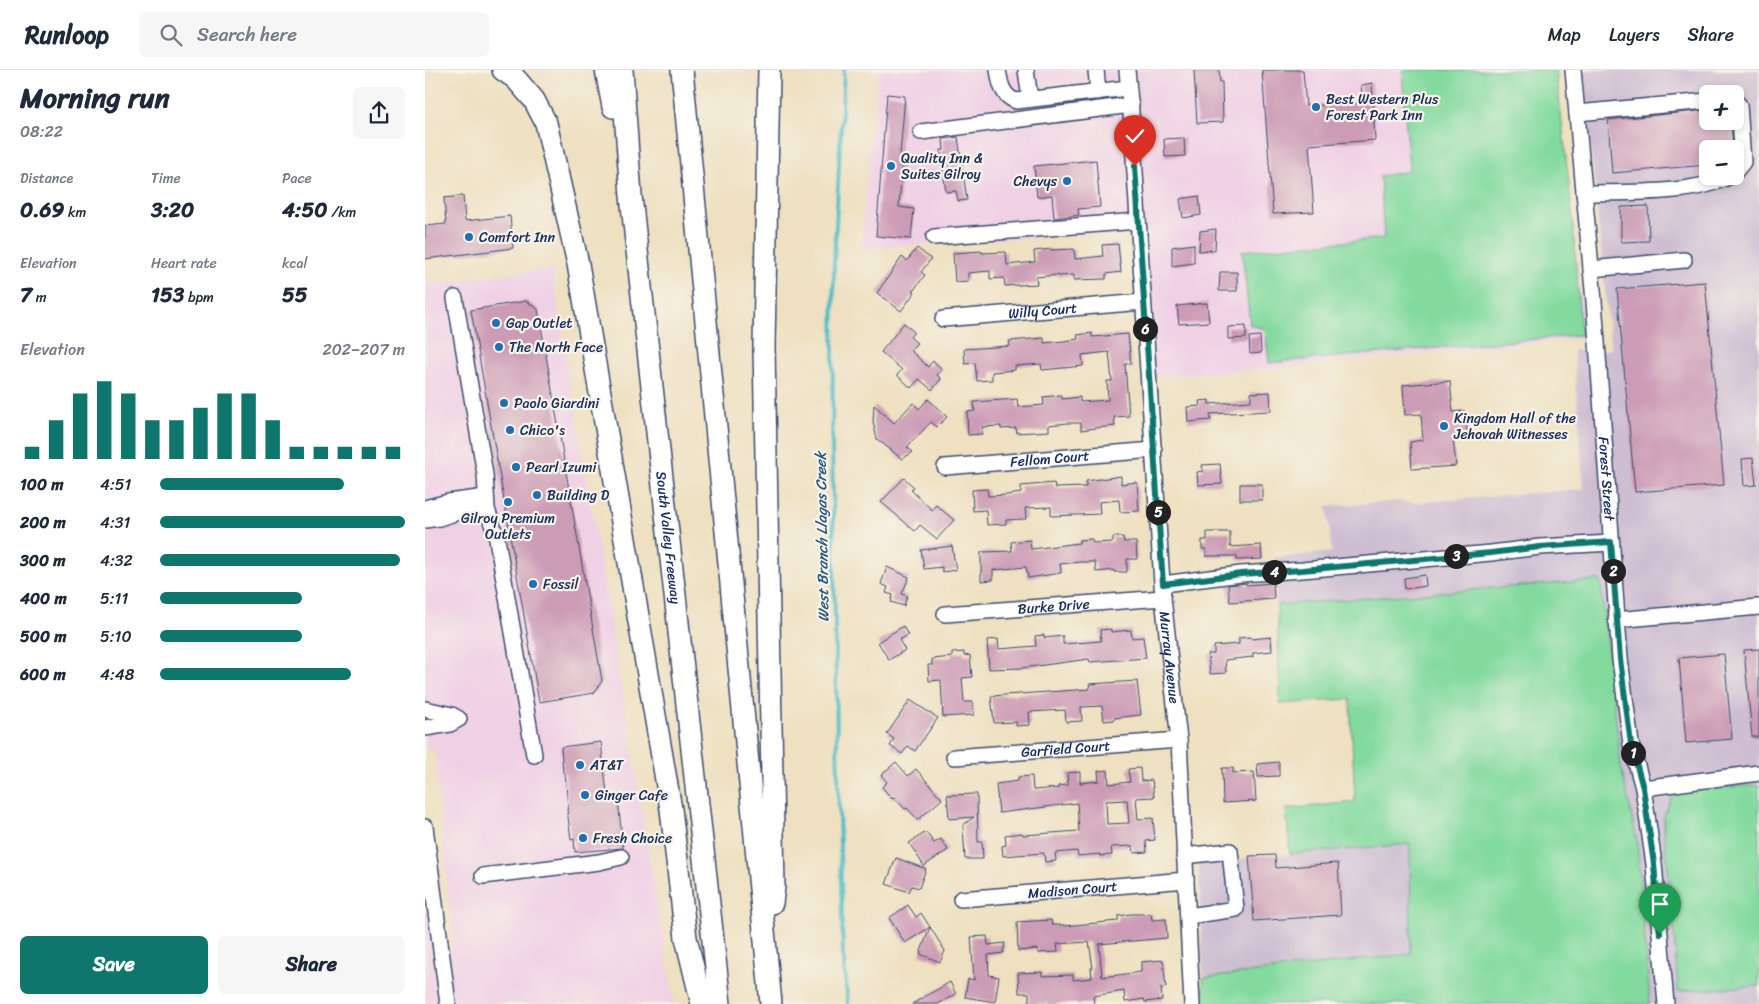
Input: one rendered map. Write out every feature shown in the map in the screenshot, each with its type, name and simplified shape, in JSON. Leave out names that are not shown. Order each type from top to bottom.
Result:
[{"type":"highway","points":[[503,70],[515,78],[534,100],[546,123],[578,264],[671,809],[686,938],[703,1004]]},
{"type":"highway","points":[[606,70],[631,196]]},
{"type":"highway","name":"South Valley Freeway","points":[[622,70],[631,196],[720,1004]]},
{"type":"highway","points":[[682,70],[771,1004]]},
{"type":"highway","points":[[765,943],[774,887],[764,348],[769,70]]},
{"type":"street","points":[[999,70],[1004,92],[1010,99],[1016,101],[1128,88]]},
{"type":"street","points":[[1026,70],[1030,99]]},
{"type":"street","points":[[1096,70],[1098,92]]},
{"type":"street","name":"Murray Avenue","points":[[1127,70],[1131,105],[1163,591],[1179,740],[1192,1004]]},
{"type":"street","name":"Forest Street","points":[[1573,70],[1591,269],[1616,620],[1631,744],[1643,788],[1654,864],[1666,1004]]},
{"type":"street","points":[[1577,113],[1699,102]]},
{"type":"street","points":[[921,132],[1131,105]]},
{"type":"street","points":[[1584,193],[1701,187],[1709,185]]},
{"type":"street","points":[[934,237],[1139,221]]},
{"type":"street","points":[[1591,269],[1684,260]]},
{"type":"street","points":[[455,298],[485,474],[487,503],[497,539],[534,755]]},
{"type":"street","name":"Willy Court","points":[[943,319],[1143,302]]},
{"type":"street","name":"Fellom Court","points":[[945,466],[1154,450]]},
{"type":"street","points":[[425,508],[449,502],[487,503]]},
{"type":"street","points":[[425,520],[439,518],[487,503]]},
{"type":"street","name":"Burke Drive","points":[[945,614],[1163,591],[1241,574],[1611,542]]},
{"type":"street","points":[[1616,620],[1759,607]]},
{"type":"street","points":[[425,709],[452,715],[459,719],[450,724],[425,728]]},
{"type":"street","name":"Garfield Court","points":[[954,757],[1179,740]]},
{"type":"street","points":[[1643,788],[1759,773]]},
{"type":"street","points":[[425,827],[448,1004]]},
{"type":"street","points":[[1184,856],[1230,850],[1236,909],[1187,916]]},
{"type":"street","points":[[483,876],[599,862],[621,857]]},
{"type":"street","name":"Madison Court","points":[[961,899],[1186,880]]},
{"type":"shaded area","points":[[878,70],[1553,70],[1587,338],[1266,369],[1155,377],[1134,231],[860,249]]},
{"type":"shaded area","points":[[1583,70],[1759,70],[1759,1004],[1650,1004],[1637,841],[1621,766],[1600,580],[1277,605],[1274,558],[1332,552],[1327,506],[1401,501],[1413,503],[1584,489],[1573,350],[1611,350]]},
{"type":"shaded area","points":[[552,269],[674,1004],[425,1004],[425,959],[453,948],[434,749],[425,750],[425,284]]},
{"type":"shaded area","points":[[425,827],[441,951],[425,958]]},
{"type":"shaded area","points":[[1410,843],[1411,954],[1203,978],[1199,863]]},
{"type":"green space","points":[[1402,70],[1556,70],[1572,210],[1581,335],[1269,363],[1265,329],[1250,325],[1242,251],[1384,238],[1380,176],[1409,171]]},
{"type":"green space","points":[[1600,580],[1621,766],[1637,841],[1650,1004],[1204,1004],[1203,978],[1411,954],[1410,844],[1290,854],[1286,809],[1355,802],[1350,699],[1280,704],[1277,605]]},
{"type":"green space","points":[[1759,785],[1759,986],[1678,991],[1672,899],[1664,835],[1664,815],[1674,794],[1687,790]]},
{"type":"building","points":[[1194,70],[1219,70],[1220,82],[1222,82],[1223,122],[1197,123]]},
{"type":"building","points":[[1262,70],[1303,70],[1306,106],[1363,103],[1361,85],[1372,83],[1375,140],[1309,145],[1314,212],[1273,214]]},
{"type":"building","name":"Quality Inn & Suites Gilroy","points":[[887,94],[905,96],[899,166],[902,166],[899,207],[914,209],[911,239],[876,236]]},
{"type":"building","points":[[1699,111],[1699,130],[1732,130],[1732,140],[1699,140],[1699,166],[1612,173],[1608,120]]},
{"type":"building","name":"Quality Inn & Suites Gilroy","points":[[958,137],[967,200],[958,201],[956,191],[946,192],[941,150],[944,150],[943,139]]},
{"type":"building","points":[[1184,138],[1185,156],[1165,157],[1164,139]]},
{"type":"building","name":"Chevys","points":[[1096,160],[1100,207],[1078,209],[1079,215],[1054,218],[1052,195],[1037,197],[1034,166]]},
{"type":"building","name":"Comfort Inn","points":[[463,196],[465,221],[510,216],[513,248],[425,259],[425,226],[446,224],[444,198]]},
{"type":"building","points":[[1199,196],[1201,215],[1183,218],[1180,199]]},
{"type":"building","points":[[1648,206],[1649,241],[1621,242],[1621,207]]},
{"type":"building","points":[[1216,229],[1215,250],[1199,251],[1200,231]]},
{"type":"building","points":[[1118,244],[1121,272],[1106,274],[1106,279],[1074,280],[1074,275],[1058,275],[1036,277],[1037,284],[1005,286],[1004,278],[990,279],[990,271],[968,273],[968,281],[955,282],[953,253],[1006,252],[1007,265],[1035,262],[1034,251],[1051,249],[1074,249],[1075,259],[1103,256],[1102,245]]},
{"type":"building","points":[[1194,244],[1194,263],[1172,266],[1172,247]]},
{"type":"building","points":[[917,248],[931,259],[921,272],[925,275],[901,311],[877,293],[902,257],[907,261]]},
{"type":"building","points":[[1220,272],[1237,272],[1237,291],[1219,291]]},
{"type":"building","points":[[1705,282],[1724,485],[1635,492],[1617,289]]},
{"type":"building","name":"Building D","points":[[526,301],[538,309],[602,681],[594,693],[539,702],[471,310]]},
{"type":"building","points":[[1207,303],[1209,322],[1179,324],[1177,306]]},
{"type":"building","points":[[904,323],[914,332],[910,337],[917,343],[910,350],[928,367],[933,361],[942,369],[937,375],[941,379],[932,390],[919,379],[911,388],[897,375],[902,370],[881,352]]},
{"type":"building","points":[[1246,326],[1246,338],[1228,339],[1228,327]]},
{"type":"building","points":[[1092,333],[1092,337],[1128,334],[1131,364],[1125,364],[1129,416],[1114,417],[1115,426],[1081,430],[1081,423],[1068,423],[1049,425],[1049,431],[1017,433],[1016,428],[1001,429],[1001,426],[982,427],[982,434],[968,435],[967,412],[975,411],[974,402],[1017,399],[1018,407],[1044,405],[1043,397],[1061,395],[1062,399],[1080,397],[1080,402],[1108,400],[1107,381],[1112,381],[1109,352],[1082,355],[1083,366],[1042,370],[1041,364],[1015,366],[1015,370],[992,372],[992,380],[977,381],[975,363],[965,364],[964,349],[1010,346],[1009,341],[1044,338],[1044,343],[1064,341],[1078,339],[1077,335]]},
{"type":"building","points":[[1260,336],[1261,353],[1250,354],[1249,337]]},
{"type":"building","name":"Kingdom Hall of the Jehovah Witnesses","points":[[1450,381],[1453,412],[1465,411],[1468,437],[1453,438],[1456,466],[1412,469],[1410,442],[1423,440],[1421,414],[1405,415],[1403,385]]},
{"type":"building","points":[[1270,392],[1271,411],[1210,414],[1211,420],[1188,422],[1187,407],[1200,406],[1199,401],[1209,400],[1209,404],[1251,401],[1251,393]]},
{"type":"building","points":[[928,399],[947,417],[937,427],[931,422],[907,447],[913,452],[902,459],[877,439],[873,422],[874,405],[894,423],[913,403],[919,409]]},
{"type":"building","points":[[1753,458],[1756,485],[1744,486],[1742,459]]},
{"type":"building","points":[[1220,464],[1222,484],[1198,485],[1197,472],[1203,471],[1202,465]]},
{"type":"building","points":[[1121,476],[1121,484],[1137,482],[1139,511],[1120,512],[1119,500],[1099,502],[1100,514],[1051,516],[1051,507],[1025,508],[1026,519],[1006,520],[1006,524],[987,525],[986,510],[973,511],[972,490],[987,489],[988,496],[1007,495],[1021,493],[1021,486],[1054,483],[1055,488],[1086,487],[1086,481]]},
{"type":"building","points":[[904,478],[914,487],[911,490],[932,510],[936,505],[954,520],[937,539],[920,525],[915,531],[881,502]]},
{"type":"building","points":[[1240,484],[1262,484],[1262,500],[1240,500]]},
{"type":"building","points":[[1207,532],[1230,532],[1230,547],[1261,545],[1262,559],[1237,560],[1237,556],[1206,556],[1206,549],[1202,549],[1202,540],[1207,540]]},
{"type":"building","points":[[1113,537],[1123,537],[1124,542],[1136,542],[1137,559],[1127,559],[1127,572],[1114,572],[1114,570],[1096,572],[1095,562],[1080,562],[1060,564],[1061,573],[1028,578],[1026,567],[993,570],[993,580],[981,581],[981,552],[1012,551],[1011,542],[1030,540],[1031,549],[1079,543],[1079,540],[1092,539],[1093,543],[1113,542]]},
{"type":"building","points":[[952,546],[956,570],[942,572],[942,567],[924,569],[921,550]]},
{"type":"building","points":[[887,567],[909,577],[902,594],[907,596],[904,606],[891,602],[893,595],[886,593],[888,587],[881,584]]},
{"type":"building","points":[[1425,575],[1426,586],[1405,589],[1404,578]]},
{"type":"building","points":[[1246,583],[1246,585],[1273,583],[1274,599],[1230,602],[1228,585]]},
{"type":"building","points":[[903,626],[908,635],[899,640],[905,650],[889,660],[878,642]]},
{"type":"building","points":[[1111,629],[1111,632],[1131,630],[1132,638],[1143,637],[1146,658],[1090,662],[1089,659],[1022,668],[989,669],[987,640],[998,639],[999,649],[1036,646],[1035,636],[1044,635],[1044,638],[1063,636],[1063,644],[1101,641],[1100,630]]},
{"type":"building","points":[[1251,637],[1252,639],[1271,637],[1272,651],[1253,653],[1253,657],[1225,660],[1226,673],[1210,674],[1208,654],[1214,654],[1214,646],[1239,644],[1239,638]]},
{"type":"building","points":[[1759,649],[1759,737],[1752,737],[1744,650]]},
{"type":"building","points":[[964,652],[964,656],[970,655],[972,677],[962,678],[964,702],[973,702],[974,715],[943,717],[941,680],[929,681],[928,665],[932,665],[932,659],[952,657],[952,653]]},
{"type":"building","points":[[1724,654],[1732,739],[1686,743],[1679,658]]},
{"type":"building","points":[[1137,681],[1141,715],[1104,721],[1102,706],[1081,707],[1082,721],[1066,722],[1065,710],[1029,712],[1030,725],[1016,726],[1016,722],[994,723],[991,696],[1090,689],[1089,684]]},
{"type":"building","points":[[910,700],[938,718],[915,751],[908,746],[902,754],[890,746],[894,739],[887,734]]},
{"type":"building","points":[[601,742],[608,802],[618,800],[623,848],[575,852],[574,839],[571,840],[561,747]]},
{"type":"building","points":[[896,762],[908,776],[916,769],[942,799],[918,820],[894,797],[892,799],[882,787],[887,782],[881,775]]},
{"type":"building","points":[[1279,762],[1279,776],[1258,777],[1257,764]]},
{"type":"building","points":[[1140,768],[1141,781],[1152,780],[1154,797],[1136,798],[1138,819],[1153,818],[1155,840],[1146,841],[1147,852],[1134,853],[1133,846],[1111,847],[1112,855],[1078,856],[1077,851],[1055,853],[1056,861],[1045,862],[1044,853],[1003,856],[1002,846],[1006,845],[1005,835],[1079,831],[1077,803],[999,813],[996,784],[1018,781],[1018,777],[1032,776],[1033,790],[1059,788],[1058,786],[1068,785],[1067,773],[1080,772],[1080,783],[1099,781],[1098,771],[1108,770],[1109,784],[1130,782],[1128,769]],"holes":[[[1127,800],[1129,823],[1107,824],[1106,801]]]},
{"type":"building","points":[[1222,768],[1233,768],[1233,773],[1254,772],[1256,801],[1223,803]]},
{"type":"building","points":[[977,794],[978,842],[982,842],[983,859],[965,859],[963,825],[974,817],[949,819],[947,795]]},
{"type":"building","points":[[926,832],[934,843],[941,839],[948,850],[924,866],[909,843]]},
{"type":"building","points":[[1275,855],[1276,868],[1338,863],[1341,915],[1254,921],[1249,856]]},
{"type":"building","points":[[896,858],[926,869],[919,888],[912,886],[909,892],[886,884]]},
{"type":"building","points":[[908,905],[916,917],[921,913],[930,927],[905,943],[889,918]]},
{"type":"building","points":[[1151,914],[1152,920],[1166,919],[1167,938],[1099,944],[1102,977],[1141,972],[1141,962],[1163,960],[1166,987],[1161,988],[1162,1000],[1145,1002],[1144,999],[1125,1002],[1124,991],[1093,996],[1094,1004],[1029,1004],[1029,993],[1019,993],[1018,973],[1042,972],[1042,976],[1073,975],[1073,980],[1092,978],[1091,968],[1093,968],[1089,942],[1057,944],[1058,952],[1038,953],[1038,949],[1018,951],[1017,922],[1051,920],[1052,925],[1064,926],[1118,921],[1118,916]]},
{"type":"building","points":[[930,927],[945,951],[940,962],[920,954]]},
{"type":"building","points":[[987,936],[988,945],[1005,943],[1003,953],[988,955],[989,975],[999,977],[995,1002],[965,997],[968,979],[974,980],[971,937]]},
{"type":"building","points":[[950,982],[956,994],[938,1004],[912,1004]]},
{"type":"waterway","name":"West Branch Llagas Creek","points":[[844,70],[834,262],[832,443],[843,955],[848,1004]]},
{"type":"place","name":"Best Western Plus Forest Park Inn","points":[[1316,107]]},
{"type":"place","name":"Quality Inn & Suites Gilroy","points":[[891,166]]},
{"type":"place","name":"Chevys","points":[[1067,181]]},
{"type":"place","name":"Comfort Inn","points":[[469,237]]},
{"type":"place","name":"Gap Outlet","points":[[496,323]]},
{"type":"place","name":"The North Face","points":[[499,347]]},
{"type":"place","name":"Paolo Giardini","points":[[504,403]]},
{"type":"place","name":"Kingdom Hall of the Jehovah Witnesses","points":[[1444,426]]},
{"type":"place","name":"Chico's","points":[[510,430]]},
{"type":"place","name":"Pearl Izumi","points":[[516,467]]},
{"type":"place","name":"Building D","points":[[537,495]]},
{"type":"place","name":"Gilroy Premium Outlets","points":[[508,502]]},
{"type":"place","name":"Fossil","points":[[533,584]]},
{"type":"place","name":"AT&T","points":[[580,765]]},
{"type":"place","name":"Ginger Cafe","points":[[585,795]]},
{"type":"place","name":"Fresh Choice","points":[[583,838]]},
{"type":"route","points":[[1135,166],[1163,584],[1241,574],[1611,542],[1620,659],[1631,744],[1643,788],[1654,864],[1660,934]]}]
